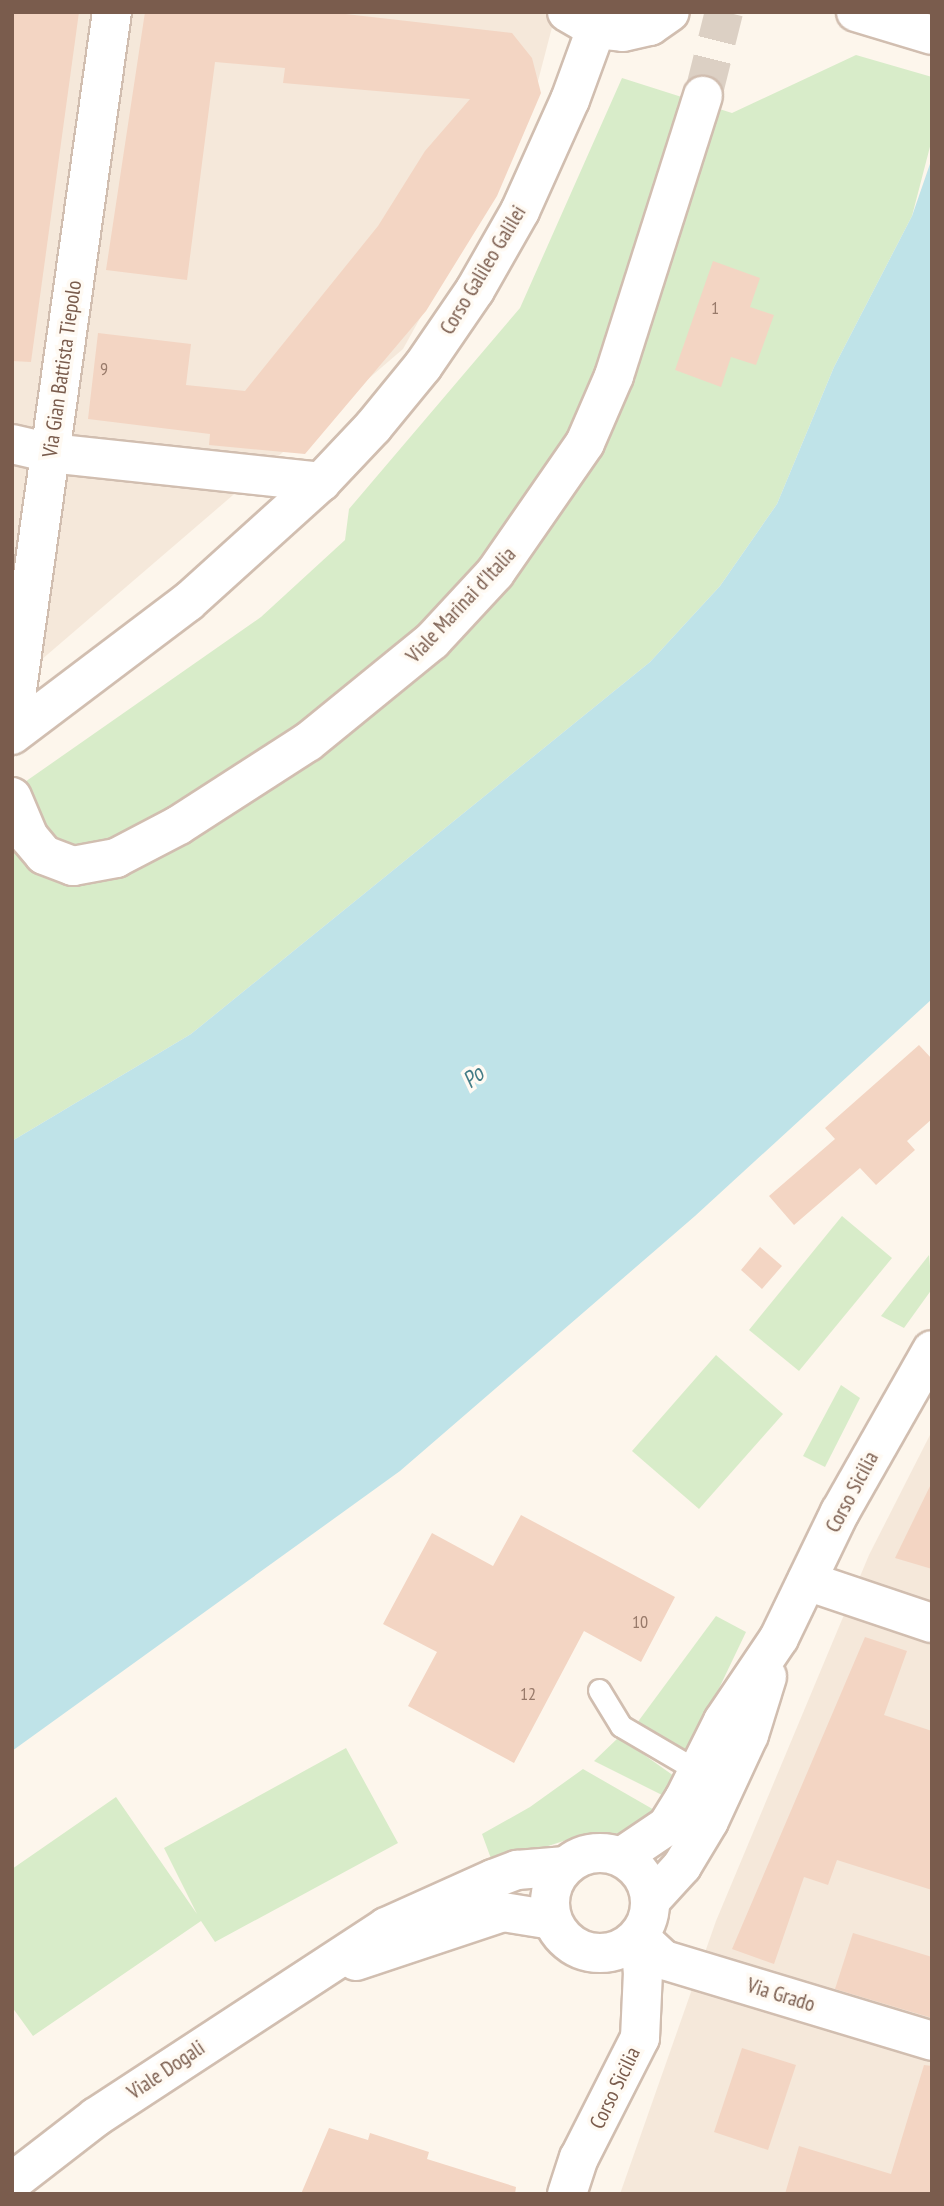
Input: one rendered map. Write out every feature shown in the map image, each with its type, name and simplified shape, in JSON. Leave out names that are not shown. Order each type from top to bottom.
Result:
[{"type":"street","name":"Via Gian Battista Tiepolo","points":[[12,725],[112,12]]},
{"type":"street","points":[[582,21],[623,32],[650,26],[670,12]]},
{"type":"street","points":[[856,12],[916,30]]},
{"type":"street","name":"Corso Galileo Galilei","points":[[12,735],[188,602],[321,482],[423,366],[475,290],[550,146],[582,21]]},
{"type":"street","name":"Viale Marinai d'Italia","points":[[12,797],[29,837],[44,855],[73,866],[116,858],[179,825],[308,742],[432,641],[495,573],[585,443],[614,376],[703,96]]},
{"type":"street","points":[[12,444],[50,453],[321,482]]},
{"type":"street","name":"Corso Sicilia","points":[[621,1857],[667,1826],[723,1721],[779,1638],[932,1350]]},
{"type":"street","points":[[807,1581],[932,1623]]},
{"type":"street","name":"Corso Sicilia","points":[[651,1900],[682,1866],[709,1821],[749,1735],[779,1638]]},
{"type":"street","points":[[605,1853],[621,1857],[637,1868],[651,1900],[649,1917],[639,1937],[620,1950],[600,1954],[576,1948],[561,1936],[552,1920],[550,1899],[554,1881],[566,1866],[583,1856],[605,1853]]},
{"type":"street","name":"Viale Dogali","points":[[12,2182],[96,2117],[386,1927],[463,1889],[517,1870],[566,1866]]},
{"type":"street","name":"Viale Dogali","points":[[327,1968],[395,1951],[503,1912],[552,1920]]},
{"type":"street","name":"Corso Sicilia","points":[[566,2194],[579,2158],[640,2038],[643,1973],[639,1937]]},
{"type":"street","name":"Via Grado","points":[[639,1937],[664,1960],[932,2041]]},
{"type":"lane","points":[[598,1690],[621,1726],[696,1770]]},
{"type":"shaded area","points":[[12,12],[556,12],[526,127],[403,349],[12,685]]},
{"type":"shaded area","points":[[932,1431],[932,2194],[620,2194],[716,1921],[869,1555]]},
{"type":"green space","points":[[856,55],[932,77],[932,139],[912,216],[834,367],[777,504],[720,586],[650,662],[191,1034],[12,1141],[12,791],[261,617],[345,540],[349,509],[520,308],[622,78],[732,113]]},
{"type":"green space","points":[[842,1216],[892,1258],[799,1371],[749,1330]]},
{"type":"green space","points":[[929,1255],[932,1289],[904,1328],[881,1316]]},
{"type":"green space","points":[[716,1355],[783,1414],[699,1509],[632,1451]]},
{"type":"green space","points":[[841,1385],[860,1398],[825,1467],[803,1456]]},
{"type":"green space","points":[[716,1616],[746,1632],[688,1753],[637,1723]]},
{"type":"green space","points":[[619,1737],[674,1776],[662,1795],[594,1761]]},
{"type":"green space","points":[[346,1748],[398,1843],[215,1942],[201,1921],[33,2036],[12,2007],[12,1869],[116,1797],[197,1914],[164,1848]]},
{"type":"green space","points":[[583,1769],[656,1811],[623,1833],[579,1836],[493,1864],[482,1834],[530,1807]]},
{"type":"water","name":"Po","points":[[932,158],[932,999],[695,1216],[400,1471],[12,1751],[12,1141],[191,1034],[650,662],[720,586],[777,504],[834,367],[912,216]]},
{"type":"building","points":[[12,12],[79,12],[31,362],[12,361]]},
{"type":"building","points":[[145,12],[328,12],[512,33],[532,58],[541,93],[497,196],[426,311],[305,454],[209,445],[210,434],[88,419],[98,333],[191,344],[186,385],[245,391],[378,226],[425,151],[470,99],[283,83],[285,68],[215,62],[187,280],[106,270]]},
{"type":"building","points":[[713,261],[760,278],[750,307],[774,315],[756,365],[731,357],[721,387],[675,370]]},
{"type":"building","points":[[919,1045],[932,1059],[932,1119],[907,1141],[915,1150],[876,1185],[860,1168],[794,1225],[769,1196],[835,1139],[825,1128]]},
{"type":"building","points":[[760,1247],[782,1266],[762,1289],[741,1270]]},
{"type":"building","points":[[932,1482],[932,1569],[895,1558]]},
{"type":"building","points":[[521,1515],[675,1597],[641,1662],[584,1631],[514,1763],[408,1706],[437,1652],[383,1624],[432,1533],[493,1566]]},
{"type":"building","points":[[865,1637],[907,1651],[884,1715],[932,1731],[932,1890],[837,1860],[828,1885],[804,1877],[774,1964],[732,1949]]},
{"type":"building","points":[[853,1933],[932,1957],[932,2018],[835,1989]]},
{"type":"building","points":[[742,2048],[796,2065],[768,2150],[714,2132]]},
{"type":"building","points":[[924,2065],[932,2066],[932,2194],[785,2194],[799,2146],[891,2174]]},
{"type":"building","points":[[329,2128],[368,2140],[370,2133],[429,2152],[427,2159],[516,2187],[515,2194],[301,2194]]},
{"type":"tunnel","points":[[703,96],[724,12]]}]
